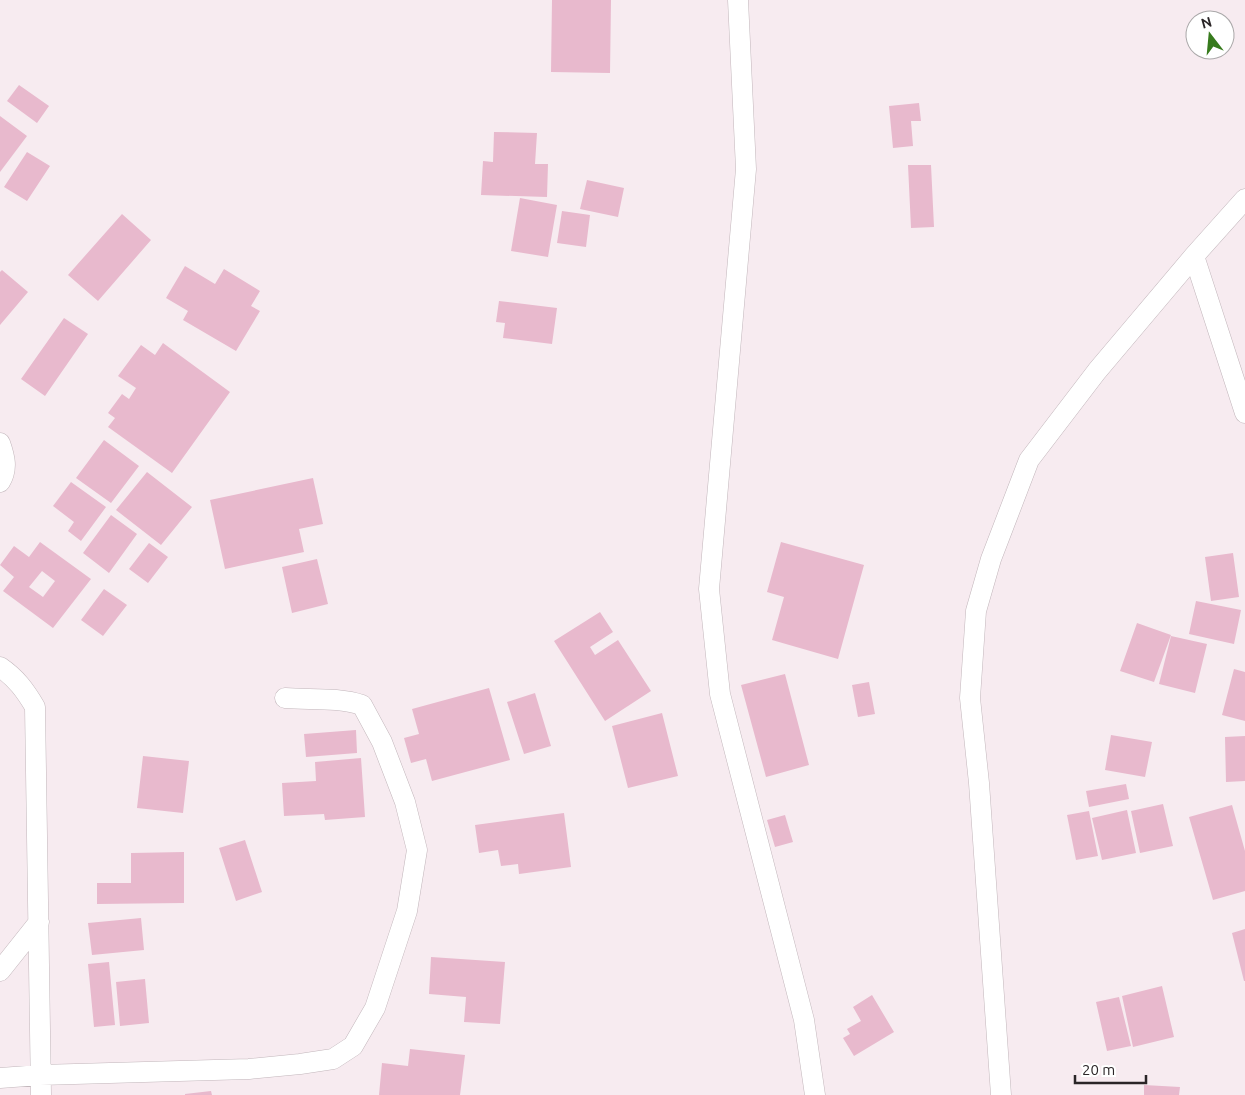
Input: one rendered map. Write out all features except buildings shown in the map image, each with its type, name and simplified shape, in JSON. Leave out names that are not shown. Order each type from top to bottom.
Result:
[{"type":"street","points":[[738,0],[746,169],[709,589],[720,694],[804,1020],[815,1095]]},
{"type":"street","points":[[1001,1095],[979,793],[970,698],[976,611],[991,559],[1029,460],[1097,371],[1245,199]]},
{"type":"street","points":[[1194,256],[1245,413]]},
{"type":"street","points":[[0,442],[6,473],[0,482]]},
{"type":"street","points":[[0,667],[13,676],[35,707],[40,1095]]},
{"type":"street","points":[[0,1078],[40,1075],[249,1069],[333,1059],[353,1046],[375,1008],[407,910],[418,850],[405,802],[382,742],[362,705],[348,700],[285,698]]},
{"type":"street","points":[[0,971],[39,922]]}]
